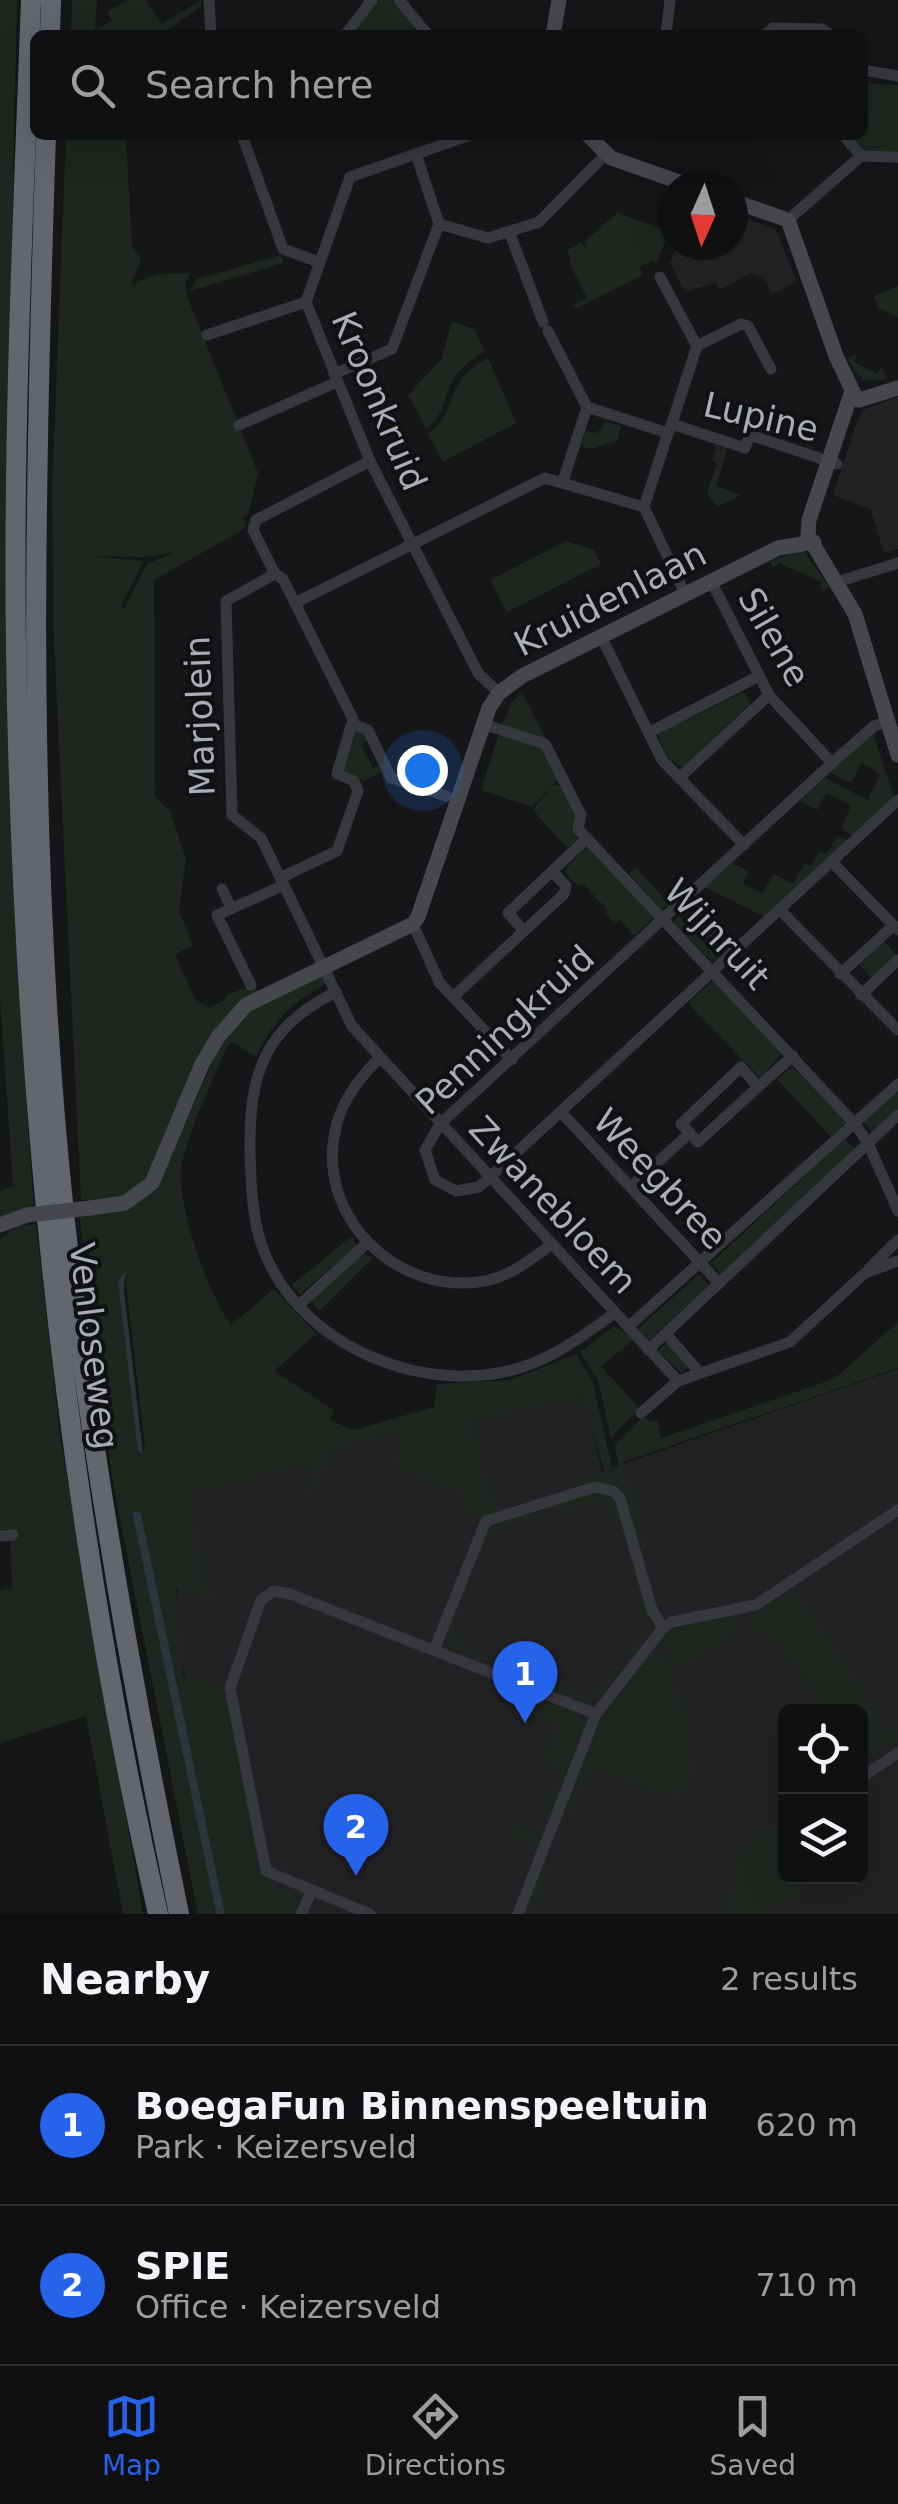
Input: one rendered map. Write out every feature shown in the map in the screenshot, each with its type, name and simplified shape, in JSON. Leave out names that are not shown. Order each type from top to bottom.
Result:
[{"type":"highway","name":"Venloseweg","points":[[30,30],[31,0]]},
{"type":"highway","points":[[50,30],[51,0]]},
{"type":"highway","name":"Venloseweg","points":[[30,34],[16,509],[28,986],[46,1220],[79,1485],[158,1914]]},
{"type":"highway","name":"Venloseweg","points":[[46,140],[36,470],[36,649],[48,990],[64,1200],[119,1599],[180,1914]]},
{"type":"street","points":[[209,0],[211,30]]},
{"type":"street","points":[[348,30],[372,0]]},
{"type":"street","points":[[399,0],[420,30]]},
{"type":"street","points":[[555,30],[559,0]]},
{"type":"street","points":[[667,30],[670,0]]},
{"type":"street","points":[[771,30],[823,30]]},
{"type":"street","points":[[868,71],[898,76]]},
{"type":"street","points":[[244,140],[283,248],[320,262]]},
{"type":"street","name":"Kroonkruid","points":[[456,140],[350,177],[306,302],[370,461],[478,673],[499,693]]},
{"type":"street","points":[[592,140],[605,154],[658,174]]},
{"type":"street","points":[[847,140],[861,156]]},
{"type":"street","points":[[239,425],[392,349],[440,224],[416,154]]},
{"type":"street","points":[[440,224],[488,238],[539,222],[605,154]]},
{"type":"street","points":[[788,220],[861,156],[898,157]]},
{"type":"street","points":[[748,206],[788,220]]},
{"type":"street","points":[[788,220],[855,397],[833,462],[814,542],[816,553],[855,614],[890,716],[898,755]]},
{"type":"street","points":[[509,231],[546,326],[587,407],[563,481]]},
{"type":"street","points":[[660,277],[697,346]]},
{"type":"street","points":[[207,335],[306,302]]},
{"type":"street","points":[[685,594],[644,507],[697,346],[742,324],[748,326],[771,369]]},
{"type":"street","points":[[855,397],[898,388]]},
{"type":"street","name":"Lupine","points":[[587,407],[745,448],[750,435],[833,462]]},
{"type":"street","points":[[251,985],[217,915],[337,851],[358,790],[354,781],[337,774],[352,724],[283,580],[275,574],[253,530],[256,520],[370,461]]},
{"type":"street","points":[[295,604],[545,478],[644,507]]},
{"type":"street","name":"Kruidenlaan","points":[[412,924],[425,904],[484,724],[499,693],[522,676],[778,548],[814,542]]},
{"type":"street","points":[[837,582],[898,563]]},
{"type":"street","name":"Marjolein","points":[[275,574],[226,601],[223,610],[232,815],[261,838],[323,966]]},
{"type":"street","name":"Silene","points":[[711,582],[770,694],[832,763]]},
{"type":"street","points":[[601,636],[662,760],[744,845]]},
{"type":"street","points":[[650,732],[758,676]]},
{"type":"street","points":[[680,777],[770,694]]},
{"type":"street","name":"Penningkruid","points":[[491,1176],[466,1190],[435,1180],[427,1167],[425,1150],[440,1124],[832,763],[890,716]]},
{"type":"street","points":[[352,724],[368,730],[391,778],[446,796]]},
{"type":"street","name":"Wijnruit","points":[[484,724],[545,744],[582,815],[578,829],[666,918],[854,1124],[868,1143],[898,1210]]},
{"type":"street","points":[[491,1176],[898,800]]},
{"type":"street","points":[[524,931],[508,912],[587,838]]},
{"type":"street","points":[[832,862],[896,928],[840,974]]},
{"type":"street","points":[[452,997],[564,894],[566,886],[553,872]]},
{"type":"street","points":[[222,889],[231,908]]},
{"type":"street","points":[[780,910],[898,1030]]},
{"type":"street","points":[[0,1225],[27,1215],[125,1202],[156,1178],[202,1064],[238,1014],[262,995],[412,924],[439,982],[512,1060]]},
{"type":"street","points":[[861,995],[898,960]]},
{"type":"street","name":"Zwanebloem","points":[[323,966],[352,1026],[678,1381]]},
{"type":"street","points":[[336,992],[302,1009],[272,1044],[254,1089],[250,1117],[251,1173],[261,1243],[298,1306],[359,1351],[391,1364],[457,1376],[500,1373],[531,1364],[572,1344],[615,1312]]},
{"type":"street","points":[[758,1087],[740,1067],[681,1124],[698,1142],[793,1056]]},
{"type":"street","points":[[380,1057],[344,1104],[333,1146],[334,1179],[344,1208],[367,1243],[410,1273],[458,1282],[486,1281],[515,1271],[552,1244]]},
{"type":"street","points":[[628,1327],[898,1084]]},
{"type":"street","name":"Weegbree","points":[[561,1112],[719,1283]]},
{"type":"street","points":[[648,1350],[898,1115]]},
{"type":"street","points":[[631,1186],[690,1133]]},
{"type":"street","points":[[641,1413],[678,1381],[790,1342],[898,1240]]},
{"type":"street","points":[[298,1306],[367,1243]]},
{"type":"street","points":[[866,1273],[898,1261]]},
{"type":"street","points":[[666,1334],[700,1372]]},
{"type":"street","points":[[434,1650],[486,1521],[595,1487],[605,1487],[620,1498],[652,1610],[662,1628]]},
{"type":"street","points":[[518,1914],[596,1714],[662,1628],[672,1622],[756,1605],[898,1510]]},
{"type":"street","points":[[370,1914],[266,1871],[230,1688],[261,1600],[274,1592],[290,1594],[596,1714]]},
{"type":"street","points":[[868,1773],[898,1753]]},
{"type":"street","points":[[301,1914],[310,1892]]},
{"type":"shaded area","points":[[0,0],[17,0],[10,454],[12,756],[34,1209],[0,1219],[0,1191],[13,1186],[0,997]]},
{"type":"shaded area","points":[[72,0],[97,0],[95,30],[71,30]]},
{"type":"shaded area","points":[[127,0],[145,0],[162,24],[201,0],[201,7],[167,30],[95,30],[112,20],[107,12]]},
{"type":"shaded area","points":[[379,0],[393,0],[415,25],[414,30],[352,30]]},
{"type":"shaded area","points":[[868,84],[898,85],[898,151],[863,151],[853,140],[868,140]]},
{"type":"shaded area","points":[[66,140],[126,140],[132,247],[141,259],[131,285],[157,274],[191,273],[185,283],[187,296],[258,473],[248,515],[241,519],[247,521],[244,529],[154,580],[155,797],[170,811],[186,859],[179,911],[193,945],[175,955],[195,999],[209,1008],[225,1000],[226,995],[252,986],[259,991],[227,1018],[147,1181],[124,1195],[100,1200],[81,1200],[54,642],[52,491]],"holes":[[[175,552],[147,564],[124,609],[121,606],[144,561],[90,556],[144,557]]]},
{"type":"shaded area","points":[[617,213],[658,227],[658,260],[656,265],[654,260],[639,267],[643,275],[575,309],[573,306],[587,298],[571,266],[568,250],[581,243],[588,251],[584,242]]},
{"type":"shaded area","points":[[748,219],[776,230],[797,282],[772,294],[763,277],[751,273],[719,290],[715,283],[685,292],[670,263],[748,260]]},
{"type":"shaded area","points":[[281,255],[283,263],[190,291],[197,279]]},
{"type":"shaded area","points":[[898,286],[898,317],[878,308],[874,296]]},
{"type":"shaded area","points":[[452,321],[474,329],[485,352],[459,372],[435,421],[426,428],[408,395],[441,360]]},
{"type":"shaded area","points":[[857,355],[854,362],[877,374],[881,367],[887,378],[867,380],[858,376],[848,358]]},
{"type":"shaded area","points":[[488,358],[516,423],[443,462],[428,434],[444,416],[464,376]]},
{"type":"shaded area","points":[[898,397],[898,549],[884,553],[871,510],[833,495],[858,418],[865,409]]},
{"type":"shaded area","points":[[606,422],[621,426],[617,441],[591,449],[582,446],[585,431],[597,433]]},
{"type":"shaded area","points":[[712,442],[721,445],[720,451],[724,446],[727,451],[716,486],[741,495],[717,507],[707,493],[717,463],[712,460],[716,447]]},
{"type":"shaded area","points":[[566,541],[594,550],[601,564],[507,612],[490,580]]},
{"type":"shaded area","points":[[803,550],[829,587],[825,590],[820,588],[822,582],[779,563],[773,569],[769,561]]},
{"type":"shaded area","points":[[522,692],[546,739],[501,726]]},
{"type":"shaded area","points":[[743,692],[751,703],[682,767],[666,756],[658,734]]},
{"type":"shaded area","points":[[354,731],[364,734],[367,741],[361,745],[373,768],[380,765],[383,772],[365,780],[347,776],[343,770]]},
{"type":"shaded area","points":[[499,733],[544,750],[559,779],[532,807],[481,790]]},
{"type":"shaded area","points":[[873,733],[894,798],[853,836],[841,829],[851,805],[826,793],[817,810],[800,801],[825,778],[868,800],[880,774],[862,763],[851,783],[830,769]]},
{"type":"shaded area","points":[[553,785],[560,785],[578,816],[577,839],[567,848],[533,810]]},
{"type":"shaded area","points":[[837,836],[848,840],[765,917],[704,887],[731,862],[748,871],[743,884],[762,893],[774,874],[793,884],[804,864],[811,866],[819,852],[827,854]]},
{"type":"shaded area","points":[[585,847],[591,848],[655,916],[634,936],[620,920],[614,924],[606,913],[608,910],[564,871]]},
{"type":"shaded area","points":[[636,868],[670,905],[661,909],[629,874]]},
{"type":"shaded area","points":[[700,893],[690,913],[737,942],[722,955],[680,911]]},
{"type":"shaded area","points":[[678,914],[720,958],[712,961],[674,923]]},
{"type":"shaded area","points":[[884,941],[896,955],[872,979],[859,965]]},
{"type":"shaded area","points":[[318,974],[327,979],[283,1015],[256,1057],[232,1042],[227,1047],[182,1163],[188,1223],[204,1271],[231,1325],[274,1289],[316,1334],[274,1371],[334,1410],[330,1420],[354,1430],[434,1407],[437,1384],[510,1380],[576,1354],[592,1380],[614,1476],[612,1486],[582,1487],[580,1481],[605,1474],[583,1396],[471,1420],[495,1512],[484,1519],[459,1505],[463,1493],[394,1467],[404,1429],[333,1449],[311,1500],[306,1498],[316,1469],[304,1463],[203,1491],[202,1484],[190,1488],[205,1591],[246,1611],[176,1587],[183,1676],[226,1690],[259,1869],[268,1884],[298,1898],[296,1914],[225,1914],[141,1513],[133,1511],[216,1914],[198,1914],[113,1483],[79,1213],[125,1207],[162,1177],[223,1038],[251,1008]],"holes":[[[125,1275],[145,1448],[140,1454],[118,1282]]]},
{"type":"shaded area","points":[[718,981],[783,1052],[760,1078],[688,1003]]},
{"type":"shaded area","points":[[792,1067],[847,1122],[831,1137],[777,1079]]},
{"type":"shaded area","points":[[898,1092],[898,1108],[872,1132],[864,1122]]},
{"type":"shaded area","points":[[845,1139],[855,1149],[721,1274],[711,1263]]},
{"type":"shaded area","points":[[36,1224],[60,1436],[143,1914],[123,1914],[86,1716],[0,1743],[0,1591],[12,1588],[10,1529],[0,1530],[0,1240],[18,1226]]},
{"type":"shaded area","points":[[352,1236],[357,1246],[300,1294],[292,1285]]},
{"type":"shaded area","points":[[361,1254],[373,1257],[319,1311],[312,1301]]},
{"type":"shaded area","points":[[125,1271],[143,1454],[138,1451],[118,1282]]},
{"type":"shaded area","points":[[699,1274],[709,1285],[649,1340],[638,1329]]},
{"type":"shaded area","points":[[898,1322],[898,1368],[623,1462],[648,1552],[641,1551],[616,1487],[619,1470],[615,1444],[644,1416],[650,1422],[657,1419],[661,1438],[834,1379]]},
{"type":"shaded area","points":[[614,1326],[635,1339],[601,1366],[640,1409],[611,1437],[598,1380],[580,1352]]},
{"type":"shaded area","points":[[668,1341],[688,1367],[682,1373],[658,1351]]},
{"type":"shaded area","points":[[898,1369],[898,1914],[246,1914],[220,1797],[175,1639],[185,1489],[316,1440],[584,1396],[602,1471]]},
{"type":"shaded area","points":[[601,1492],[617,1502],[628,1539],[624,1544],[606,1499],[556,1512],[559,1503]]},
{"type":"shaded area","points":[[536,1509],[542,1515],[506,1526],[488,1542],[464,1600],[470,1604],[462,1604],[459,1601],[486,1531]]},
{"type":"shaded area","points":[[132,1511],[141,1513],[225,1914],[216,1914]]},
{"type":"shaded area","points":[[626,1553],[632,1555],[648,1619],[647,1631],[642,1643],[634,1655],[626,1657],[646,1627]]},
{"type":"shaded area","points":[[795,1589],[896,1739],[868,1758],[868,1704],[822,1704],[777,1640],[758,1633],[748,1622],[754,1611]]},
{"type":"shaded area","points":[[465,1613],[465,1617],[458,1615],[452,1631],[462,1640],[460,1647],[486,1657],[489,1651],[488,1662],[450,1648],[446,1633],[454,1614]]},
{"type":"shaded area","points":[[724,1617],[733,1620],[738,1631],[678,1670],[664,1640],[669,1631]]},
{"type":"shaded area","points":[[652,1652],[667,1659],[682,1710],[692,1724],[685,1733],[694,1769],[678,1799],[590,1766],[574,1812],[565,1814],[601,1722]]},
{"type":"shaded area","points":[[617,1667],[619,1675],[591,1703],[537,1684],[536,1676],[589,1697]]},
{"type":"shaded area","points":[[500,1684],[578,1714],[583,1727],[549,1818],[545,1813],[560,1771],[545,1763],[558,1725],[506,1704],[508,1694],[498,1690]]},
{"type":"shaded area","points":[[465,1808],[536,1834],[542,1822],[546,1826],[537,1847],[513,1838],[515,1831]]},
{"type":"shaded area","points":[[778,1824],[778,1884],[815,1884],[757,1914],[725,1914],[742,1848]]},
{"type":"shaded area","points":[[544,1863],[550,1866],[532,1914],[525,1914]]},
{"type":"place","name":"BoegaFun Binnenspeeltuin","points":[[525,1723]]},
{"type":"place","name":"SPIE","points":[[356,1876]]}]
